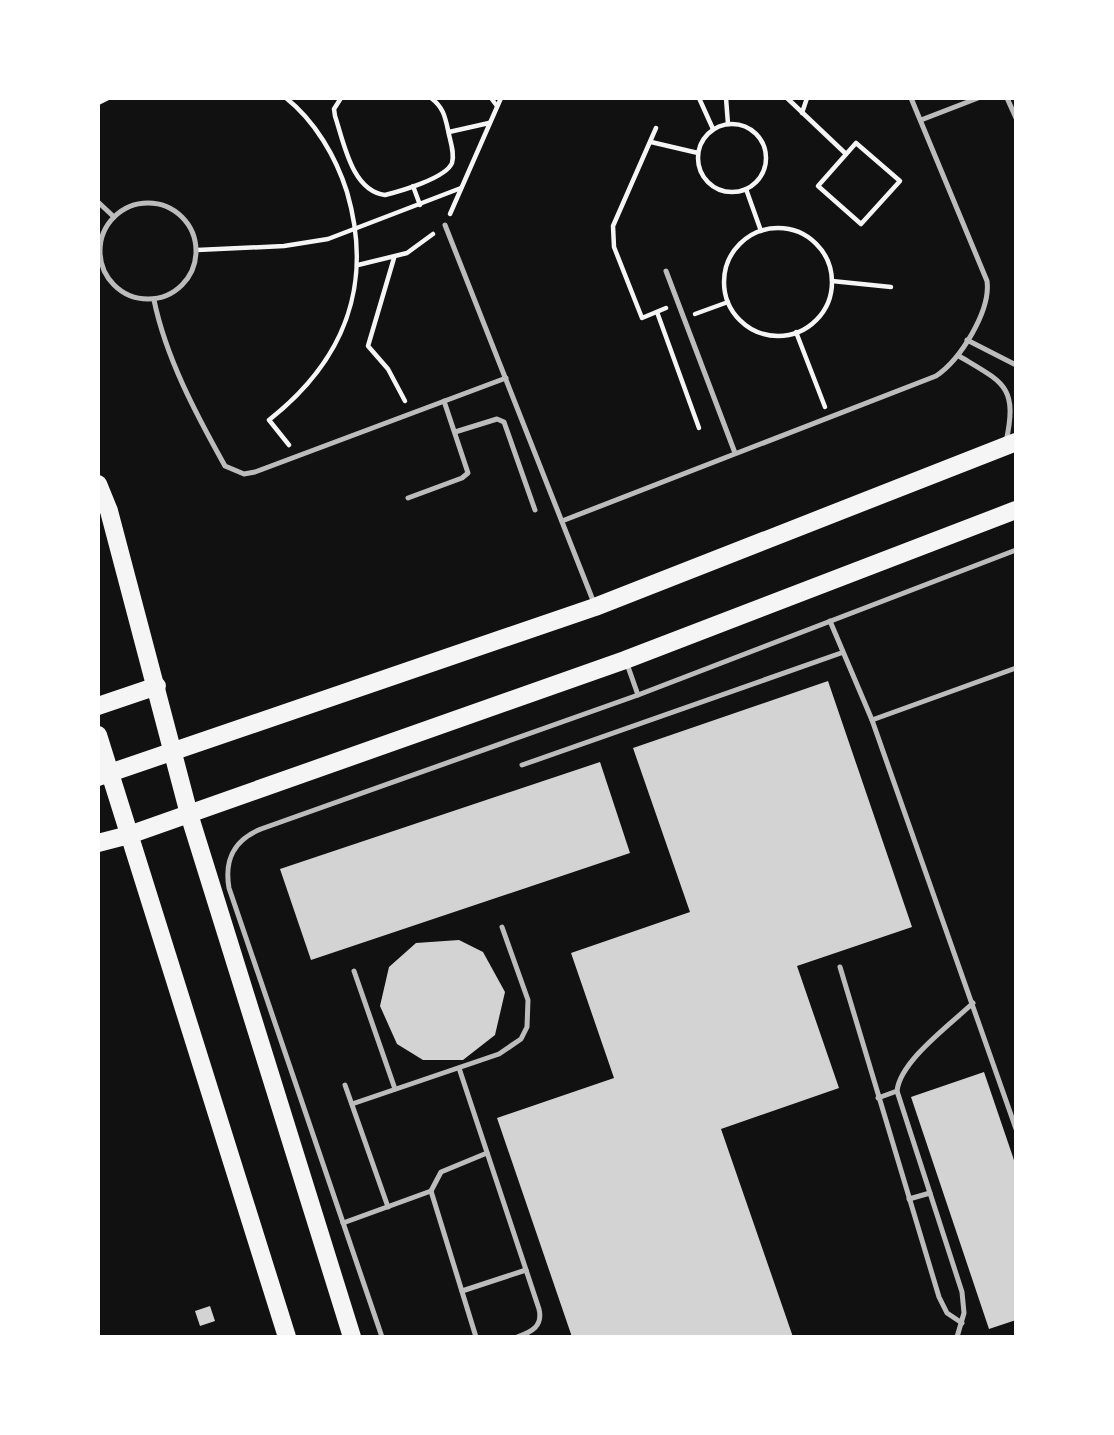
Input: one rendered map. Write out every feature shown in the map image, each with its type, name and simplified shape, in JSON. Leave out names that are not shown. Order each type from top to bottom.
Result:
[{"type":"main road","points":[[104,776],[595,607],[1010,445]]},
{"type":"main road","points":[[98,484],[109,511],[157,686],[188,814],[352,1337]]},
{"type":"main road","points":[[98,844],[625,660],[1016,510]]},
{"type":"main road","points":[[98,706],[157,686]]},
{"type":"main road","points":[[98,735],[104,776],[129,835],[287,1337]]},
{"type":"lane","points":[[562,521],[936,376],[959,356],[987,298],[987,281],[912,100],[923,98]]},
{"type":"lane","points":[[921,120],[978,98]]},
{"type":"lane","points":[[1007,98],[1016,118]]},
{"type":"lane","points":[[98,202],[114,217]]},
{"type":"lane","points":[[138,204],[167,206],[189,224],[197,250],[189,278],[168,296],[154,300],[128,296],[107,278],[102,266],[101,240],[114,217],[138,204]]},
{"type":"lane","points":[[444,225],[595,607]]},
{"type":"lane","points":[[666,271],[735,453]]},
{"type":"lane","points":[[154,300],[165,343],[225,466],[244,474],[506,378]]},
{"type":"lane","points":[[967,340],[1016,365]]},
{"type":"lane","points":[[959,356],[1000,383],[1010,396],[1010,445]]},
{"type":"lane","points":[[408,498],[465,476],[468,469],[444,401]]},
{"type":"lane","points":[[455,432],[497,418],[504,422],[535,510]]},
{"type":"lane","points":[[382,1337],[229,888],[227,866],[236,845],[247,835],[261,829],[638,695],[1016,550]]},
{"type":"lane","points":[[830,621],[841,653],[872,720],[1016,1129]]},
{"type":"lane","points":[[522,765],[841,653]]},
{"type":"lane","points":[[625,660],[638,695]]},
{"type":"lane","points":[[872,720],[1016,668]]},
{"type":"lane","points":[[352,1104],[511,1048],[527,1027],[528,1000],[502,927]]},
{"type":"lane","points":[[840,967],[942,1305],[953,1319],[962,1323]]},
{"type":"lane","points":[[355,971],[395,1089]]},
{"type":"lane","points":[[957,1337],[962,1323],[962,1292],[897,1091],[898,1081],[909,1064],[973,1003]]},
{"type":"lane","points":[[459,1068],[541,1316],[535,1329],[517,1337]]},
{"type":"lane","points":[[345,1085],[388,1207]]},
{"type":"lane","points":[[878,1098],[897,1091]]},
{"type":"lane","points":[[343,1223],[431,1191],[441,1171],[487,1153]]},
{"type":"lane","points":[[431,1191],[477,1337]]},
{"type":"lane","points":[[909,1199],[930,1194]]},
{"type":"lane","points":[[462,1291],[526,1270]]},
{"type":"path","points":[[98,103],[108,98]]},
{"type":"path","points":[[286,98],[309,121],[334,160],[344,183],[355,230],[358,265],[352,303],[323,364],[289,404],[269,420],[298,456]]},
{"type":"path","points":[[341,98],[334,109],[335,117],[363,186],[385,195],[441,175],[450,167],[453,154],[444,111],[431,98]]},
{"type":"path","points":[[491,98],[497,107]]},
{"type":"path","points":[[358,265],[407,253],[444,225],[501,98]]},
{"type":"path","points":[[699,98],[713,129]]},
{"type":"path","points":[[726,98],[727,124]]},
{"type":"path","points":[[787,98],[846,154]]},
{"type":"path","points":[[802,113],[807,98]]},
{"type":"path","points":[[449,132],[490,122]]},
{"type":"path","points":[[727,124],[747,127],[761,139],[765,148],[765,168],[761,177],[746,189],[731,192],[711,184],[699,167],[698,153],[703,139],[713,129],[727,124]]},
{"type":"path","points":[[656,128],[613,226],[614,247],[642,318],[678,303]]},
{"type":"path","points":[[650,142],[698,153]]},
{"type":"path","points":[[856,143],[900,181],[861,224],[818,186],[846,154],[856,143]]},
{"type":"path","points":[[414,186],[420,205]]},
{"type":"path","points":[[197,250],[304,244],[355,230],[461,188]]},
{"type":"path","points":[[746,189],[761,230]]},
{"type":"path","points":[[786,228],[809,238],[826,257],[832,281],[826,307],[808,326],[783,335],[756,331],[744,324],[728,302],[724,277],[732,254],[739,244],[761,230],[786,228]]},
{"type":"path","points":[[394,257],[368,346],[397,383],[409,414]]},
{"type":"path","points":[[832,281],[891,287]]},
{"type":"path","points":[[684,318],[728,302]]},
{"type":"path","points":[[657,312],[699,428]]},
{"type":"path","points":[[796,332],[829,418]]},
{"type":"building","points":[[828,681],[912,927],[797,966],[839,1088],[721,1129],[793,1337],[572,1337],[497,1118],[614,1078],[571,953],[690,912],[633,748]]},
{"type":"building","points":[[600,762],[630,853],[311,960],[280,869]]},
{"type":"building","points":[[459,940],[483,952],[505,992],[495,1035],[463,1060],[423,1060],[397,1044],[380,1006],[389,967],[416,943]]},
{"type":"building","points":[[984,1072],[1016,1166],[1016,1320],[989,1329],[911,1097]]},
{"type":"building","points":[[210,1306],[215,1321],[200,1326],[195,1311]]}]
